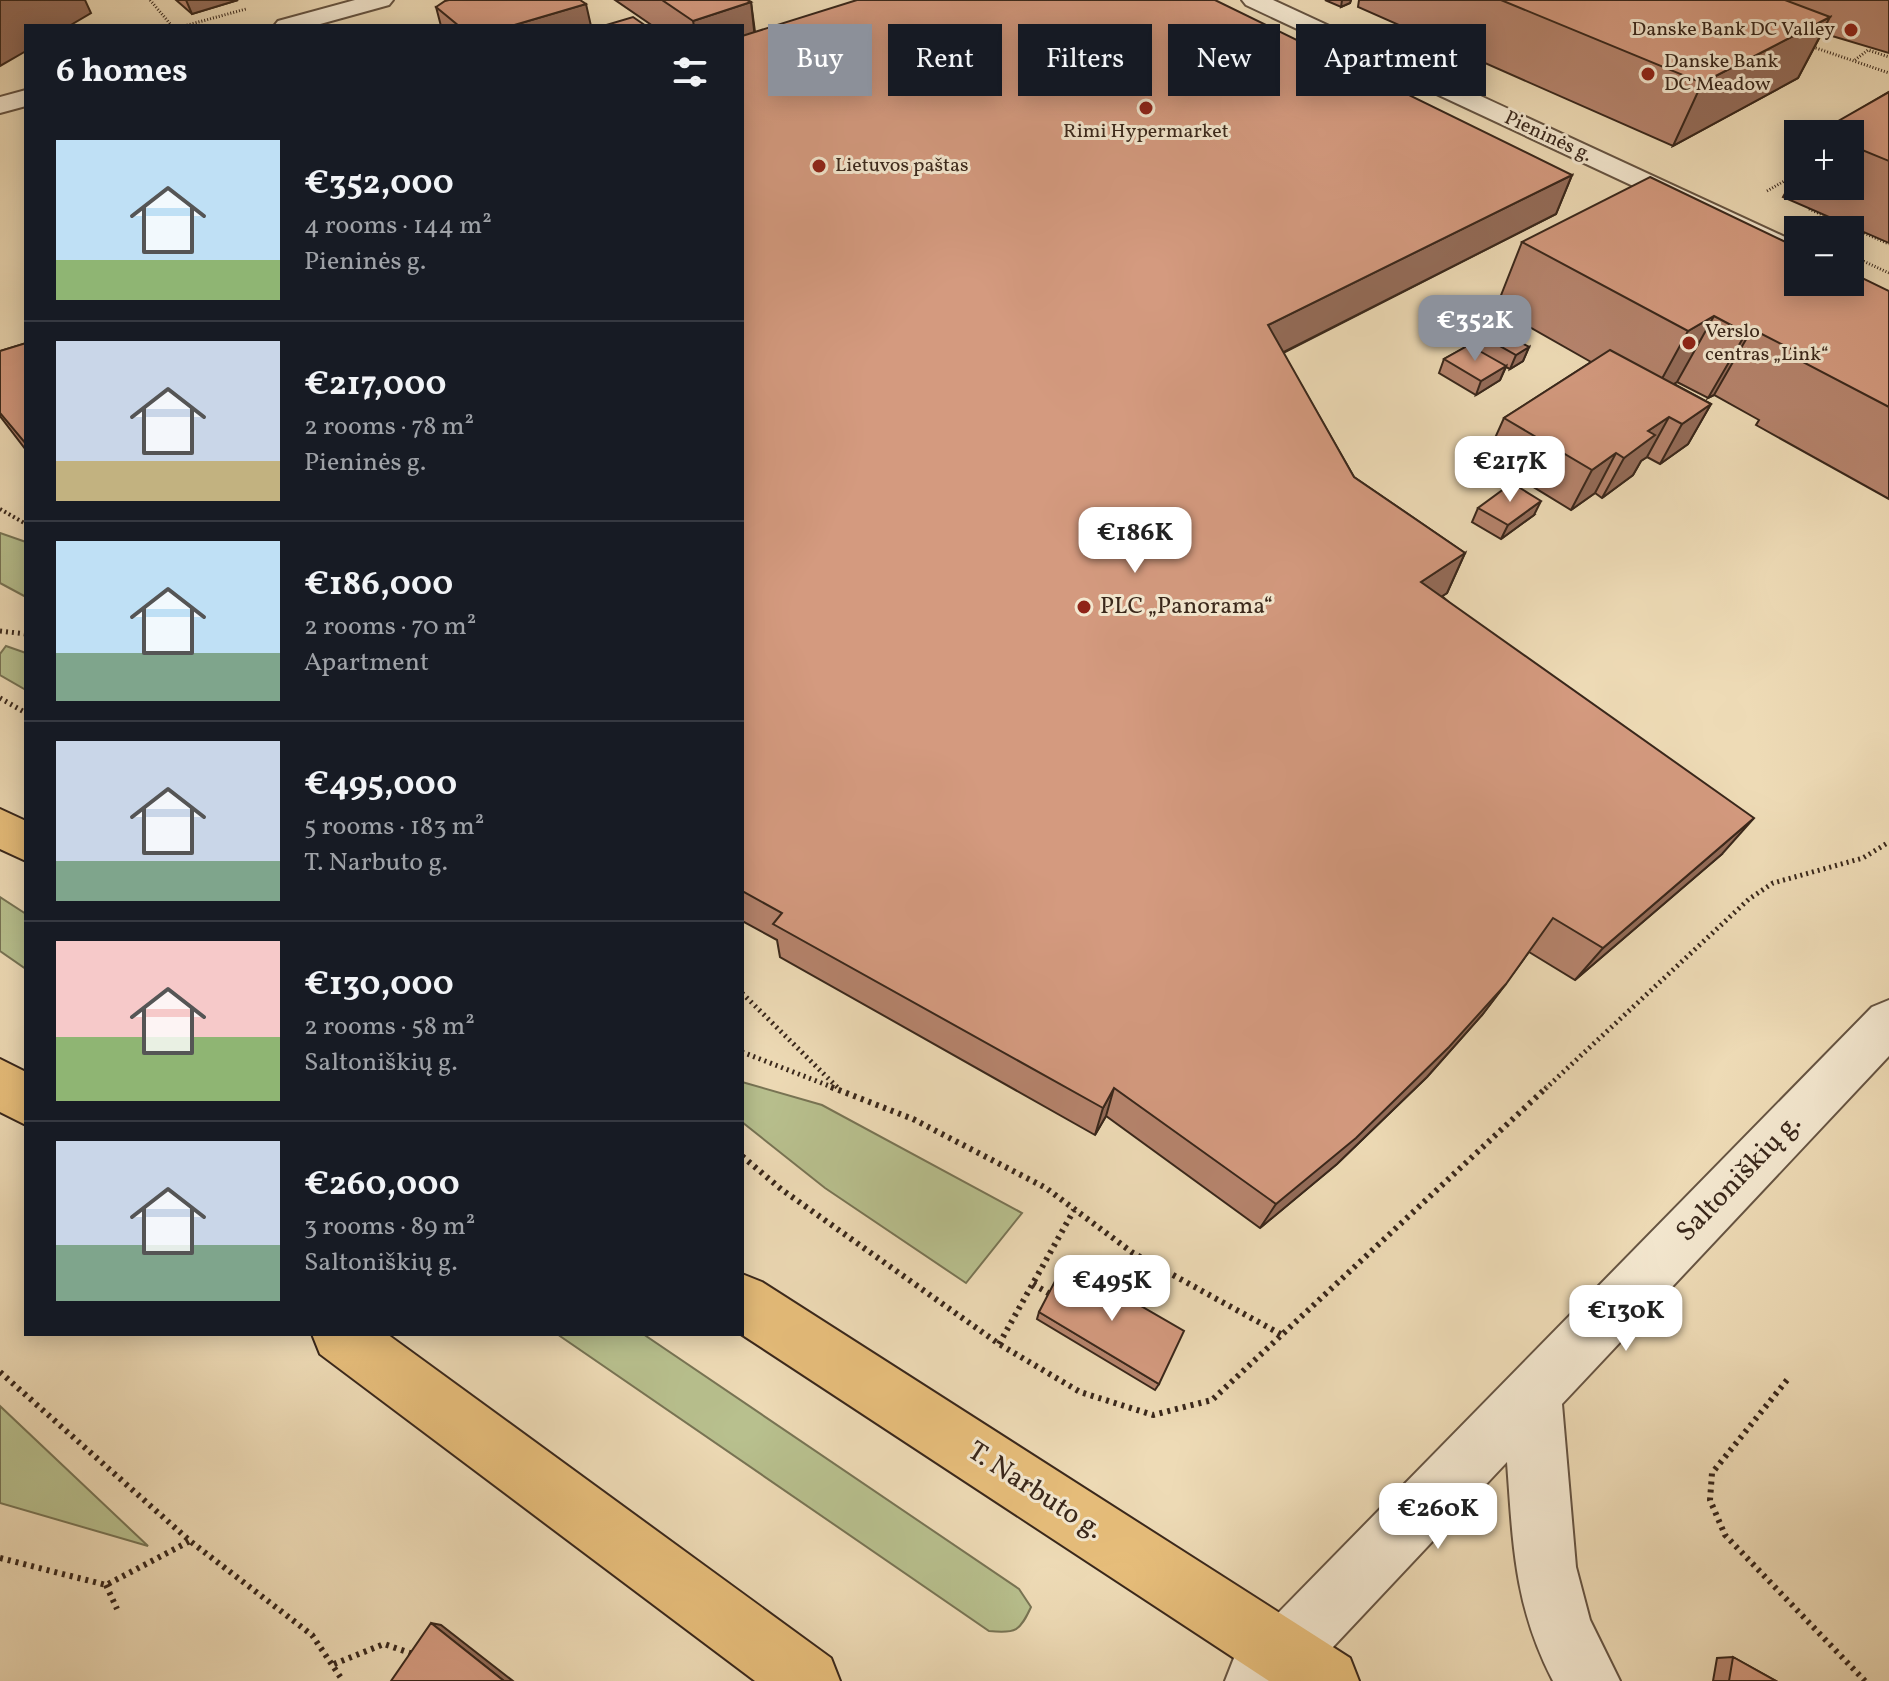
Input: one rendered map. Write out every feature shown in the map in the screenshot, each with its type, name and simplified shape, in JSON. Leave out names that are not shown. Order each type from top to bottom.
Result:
[{"type":"main road","points":[[0,827],[24,842]]},
{"type":"main road","points":[[0,1082],[24,1100]]},
{"type":"main road","name":"T. Narbuto g.","points":[[744,1303],[1289,1671]]},
{"type":"main road","points":[[343,1336],[808,1681]]},
{"type":"street","points":[[293,24],[381,0]]},
{"type":"street","name":"Pieninės g.","points":[[1254,0],[1784,247]]},
{"type":"street","points":[[0,105],[24,99]]},
{"type":"street","name":"Saltoniškių g.","points":[[1289,1671],[1532,1392],[1889,1022]]},
{"type":"street","points":[[1532,1392],[1545,1567],[1561,1631],[1588,1681]]},
{"type":"path","points":[[150,0],[170,24]]},
{"type":"path","points":[[191,24],[248,9]]},
{"type":"path","points":[[168,21],[194,23]]},
{"type":"path","points":[[1797,42],[1889,73]]},
{"type":"path","points":[[1854,61],[1868,50],[1889,57]]},
{"type":"path","points":[[1755,197],[1784,181]]},
{"type":"path","points":[[1768,190],[1781,196]]},
{"type":"path","points":[[1808,208],[1889,244]]},
{"type":"path","points":[[1864,261],[1889,273]]},
{"type":"path","points":[[0,509],[24,523]]},
{"type":"path","points":[[0,631],[24,634]]},
{"type":"path","points":[[0,698],[24,712]]},
{"type":"path","points":[[744,1158],[781,1189],[999,1344],[1080,1392],[1153,1415],[1212,1400],[1749,899],[1773,883],[1863,858],[1889,842]]},
{"type":"path","points":[[744,995],[842,1091]]},
{"type":"path","points":[[744,1053],[913,1119],[1046,1188],[1133,1253],[1284,1336]]},
{"type":"path","points":[[999,1344],[1074,1210]]},
{"type":"path","points":[[1033,1284],[1050,1294]]},
{"type":"path","points":[[0,1372],[190,1541],[312,1635],[343,1681]]},
{"type":"path","points":[[1787,1380],[1712,1473],[1710,1500],[1725,1535],[1865,1681]]},
{"type":"path","points":[[0,1558],[106,1585],[190,1541]]},
{"type":"path","points":[[106,1585],[117,1609]]},
{"type":"path","points":[[334,1664],[384,1644],[419,1656]]},
{"type":"green space","points":[[0,533],[24,541],[24,596],[0,583]]},
{"type":"green space","points":[[6,646],[24,652],[24,689],[0,675],[0,654]]},
{"type":"green space","points":[[0,897],[24,913],[24,968],[0,951]]},
{"type":"green space","points":[[744,1083],[822,1105],[1022,1213],[966,1283],[825,1188],[744,1124]]},
{"type":"green space","points":[[560,1336],[646,1336],[1019,1589],[1031,1607],[1024,1621],[1011,1631],[989,1631]]},
{"type":"green space","points":[[0,1406],[148,1546],[0,1503]]},
{"type":"building","points":[[580,0],[586,4],[518,24],[457,24],[436,7],[445,1]]},
{"type":"building","points":[[662,0],[747,0],[751,2],[693,21]]},
{"type":"building","name":"PLC „Panorama“","points":[[857,0],[1215,0],[1264,24],[1168,24],[1168,96],[1280,96],[1280,32],[1296,40],[1296,96],[1411,96],[1572,175],[1268,325],[1354,477],[1465,553],[1421,582],[1754,818],[1603,948],[1553,918],[1506,984],[1449,1047],[1356,1138],[1276,1204],[1114,1088],[1103,1108],[773,924],[782,913],[744,892],[744,35],[768,28],[768,96],[872,96],[872,24],[780,24]]},
{"type":"building","points":[[1501,0],[1785,0],[1830,17],[1702,83]]},
{"type":"building","points":[[633,17],[643,24],[610,24]]},
{"type":"building","points":[[1889,92],[1889,161],[1864,151],[1864,120],[1840,120]]},
{"type":"building","points":[[1650,177],[1784,241],[1784,296],[1864,296],[1864,279],[1889,291],[1889,407],[1797,359],[1803,355],[1752,329],[1746,333],[1714,316],[1688,331],[1522,242]]},
{"type":"building","points":[[1489,324],[1529,347],[1516,355],[1475,332]]},
{"type":"building","points":[[24,344],[24,442],[0,413],[0,351]]},
{"type":"building","points":[[1469,345],[1506,366],[1481,381],[1444,359]]},
{"type":"building","points":[[1610,350],[1711,404],[1682,424],[1669,417],[1648,431],[1655,435],[1624,458],[1616,453],[1592,470],[1504,418]]},
{"type":"building","points":[[1512,483],[1541,501],[1508,525],[1478,508]]},
{"type":"building","points":[[1065,1262],[1184,1331],[1159,1384],[1039,1312]]},
{"type":"building","points":[[431,1623],[504,1681],[391,1681]]},
{"type":"building","points":[[1733,1657],[1776,1681],[1729,1681]]},
{"type":"place","name":"Danske Bank DC Valley","points":[[1851,30]]},
{"type":"place","name":"Danske Bank DC Meadow","points":[[1648,74]]},
{"type":"place","name":"Rimi Hypermarket","points":[[1146,108]]},
{"type":"place","name":"Lietuvos paštas","points":[[819,166]]},
{"type":"place","name":"Verslo centras „Link“","points":[[1689,343]]},
{"type":"place","name":"PLC „Panorama“","points":[[1084,607]]}]
